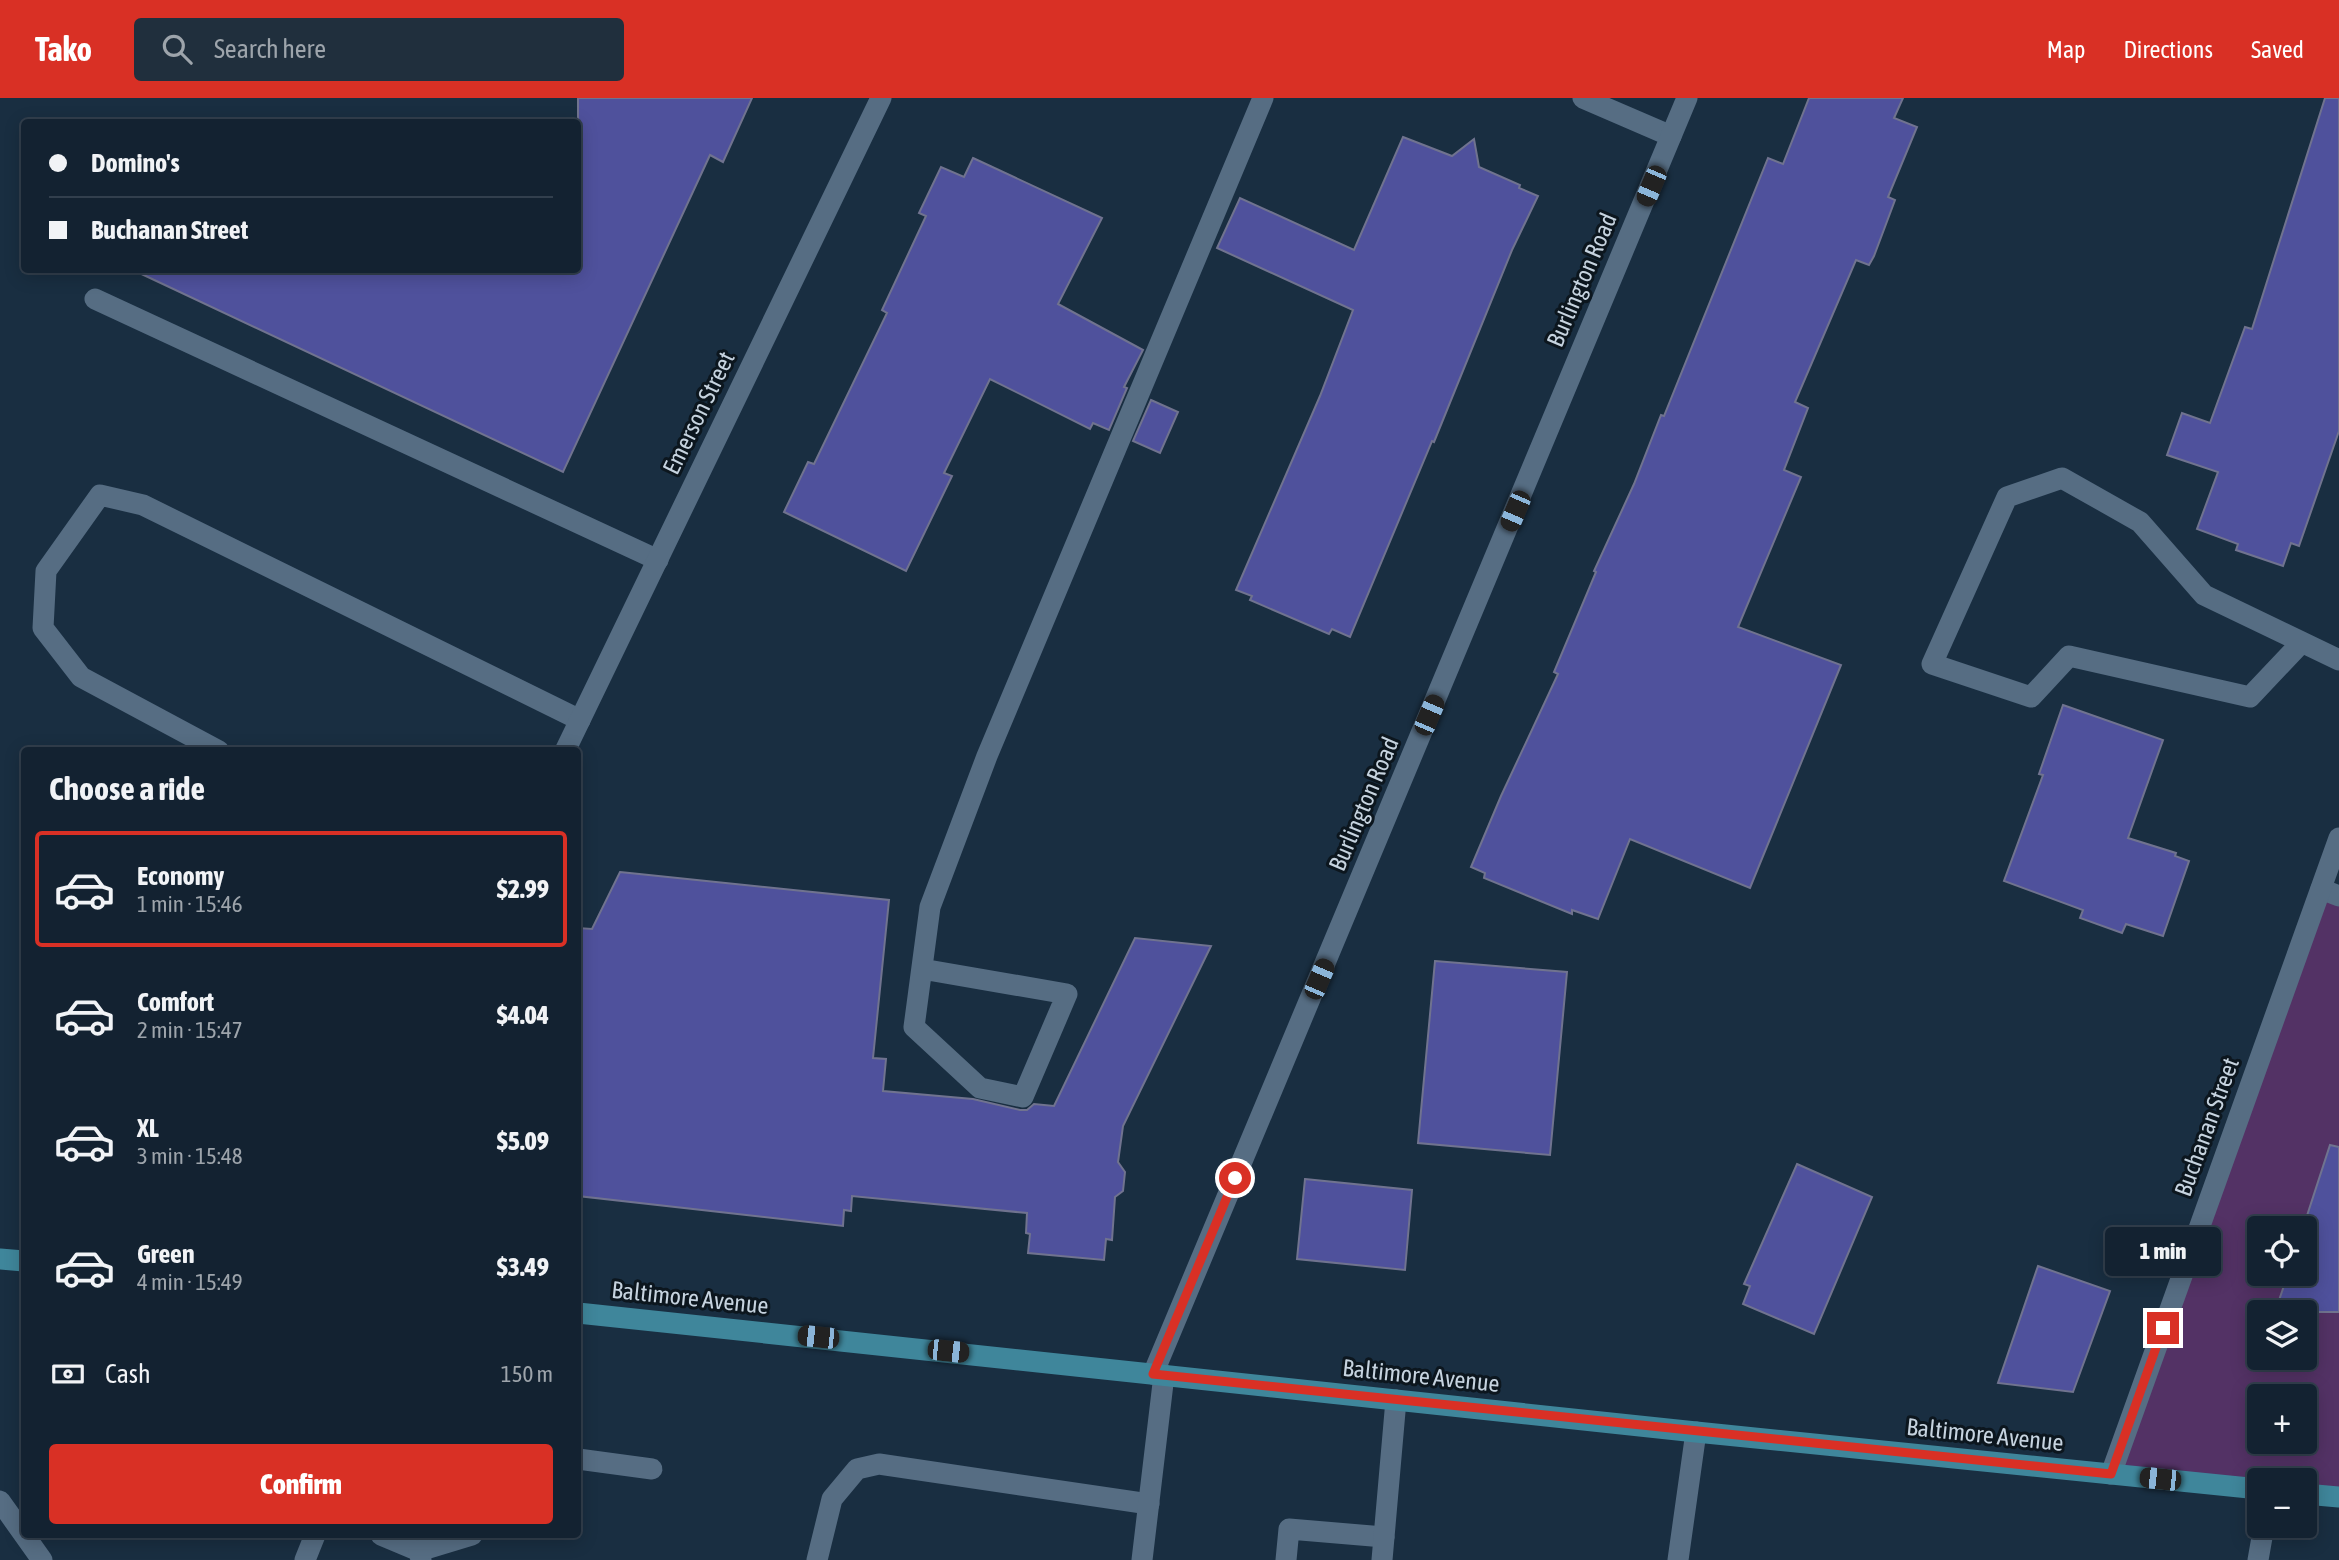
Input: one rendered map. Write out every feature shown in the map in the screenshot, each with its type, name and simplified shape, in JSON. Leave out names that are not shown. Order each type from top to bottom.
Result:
[{"type":"main road","points":[[0,1259],[21,1261]]},
{"type":"main road","name":"Baltimore Avenue","points":[[581,1313],[2247,1488]]},
{"type":"main road","points":[[2317,1495],[2339,1497]]},
{"type":"street","name":"Emerson Street","points":[[567,747],[881,98]]},
{"type":"street","points":[[922,969],[1068,994],[1023,1097],[980,1088],[914,1027],[930,907],[987,756],[1264,98]]},
{"type":"street","points":[[1583,98],[1671,136]]},
{"type":"street","name":"Burlington Road","points":[[1142,1560],[1159,1375],[1687,98]]},
{"type":"street","points":[[94,299],[658,560]]},
{"type":"street","points":[[2302,642],[2250,697],[2069,656],[2031,697],[1932,664],[2007,497],[2062,478],[2140,522],[2204,595],[2302,642],[2339,660]]},
{"type":"street","points":[[212,747],[81,677],[43,628],[46,571],[100,495],[143,505],[580,720]]},
{"type":"street","name":"Buchanan Street","points":[[2111,1474],[2330,893],[2339,838]]},
{"type":"street","points":[[1382,1560],[1396,1400]]},
{"type":"street","points":[[1678,1560],[1696,1432]]},
{"type":"street","points":[[581,1459],[652,1469]]},
{"type":"street","points":[[817,1560],[832,1499],[857,1469],[879,1464],[1149,1504]]},
{"type":"street","points":[[0,1501],[21,1528]]},
{"type":"street","points":[[1286,1560],[1289,1529],[1384,1537]]},
{"type":"street","points":[[305,1560],[314,1538]]},
{"type":"street","points":[[387,1538],[420,1556],[465,1538]]},
{"type":"street","points":[[2258,1560],[2262,1538]]},
{"type":"shaded area","points":[[2321,889],[2339,896],[2339,1497],[2317,1495],[2317,1468],[2247,1468],[2247,1478],[2111,1474]]},
{"type":"building","points":[[578,98],[752,98],[723,162],[710,155],[563,472],[139,273],[581,273],[581,119],[578,119]]},
{"type":"building","points":[[1809,98],[1903,98],[1894,118],[1917,127],[1888,197],[1895,200],[1874,256],[1869,265],[1856,260],[1795,402],[1808,408],[1784,470],[1801,477],[1738,627],[1841,665],[1750,888],[1630,839],[1598,919],[1572,910],[1572,914],[1484,878],[1485,873],[1471,867],[1558,674],[1554,672],[1596,572],[1594,571],[1634,484],[1661,415],[1664,416],[1768,158],[1783,164]]},
{"type":"building","points":[[2325,98],[2339,98],[2339,431],[2299,546],[2291,543],[2283,566],[2236,550],[2238,544],[2197,529],[2218,472],[2167,455],[2182,413],[2210,423],[2245,327],[2252,329]]},
{"type":"building","points":[[1403,137],[1452,156],[1474,139],[1479,167],[1538,196],[1512,250],[1434,442],[1432,441],[1350,637],[1332,629],[1329,634],[1250,600],[1252,596],[1236,590],[1320,396],[1353,310],[1217,248],[1240,198],[1354,250]]},
{"type":"building","points":[[973,158],[1102,218],[1058,304],[1143,350],[1124,387],[1127,388],[1109,430],[1093,423],[1090,429],[990,379],[944,473],[952,476],[906,571],[784,512],[808,462],[814,464],[887,313],[882,310],[926,216],[919,213],[941,167],[964,177]]},
{"type":"building","points":[[1151,400],[1178,412],[1160,453],[1133,441]]},
{"type":"building","points":[[2063,705],[2163,740],[2128,838],[2176,853],[2175,856],[2189,861],[2163,936],[2126,924],[2122,933],[2080,918],[2083,910],[2004,881],[2043,775],[2039,774]]},
{"type":"building","points":[[620,872],[889,900],[873,1058],[886,1059],[883,1091],[973,1099],[1020,1110],[1027,1110],[1034,1104],[1054,1106],[1135,938],[1211,946],[1123,1126],[1118,1162],[1125,1172],[1123,1191],[1115,1197],[1112,1240],[1106,1239],[1104,1260],[1028,1253],[1030,1234],[1026,1233],[1027,1213],[852,1196],[851,1211],[844,1210],[843,1226],[581,1196],[581,928],[592,929]]},
{"type":"building","points":[[1435,961],[1567,972],[1550,1155],[1418,1143]]},
{"type":"building","points":[[2330,1145],[2339,1147],[2339,1312],[2317,1312],[2317,1300],[2279,1300],[2284,1286],[2317,1286],[2317,1216],[2307,1216]]},
{"type":"building","points":[[1797,1164],[1872,1197],[1814,1334],[1743,1304],[1750,1286],[1744,1284]]},
{"type":"building","points":[[1305,1179],[1412,1190],[1405,1270],[1297,1259]]},
{"type":"building","points":[[2038,1266],[2110,1291],[2073,1392],[1998,1383]]},
{"type":"route","points":[[1235,1178],[1153,1374],[2111,1474],[2163,1328]]}]
